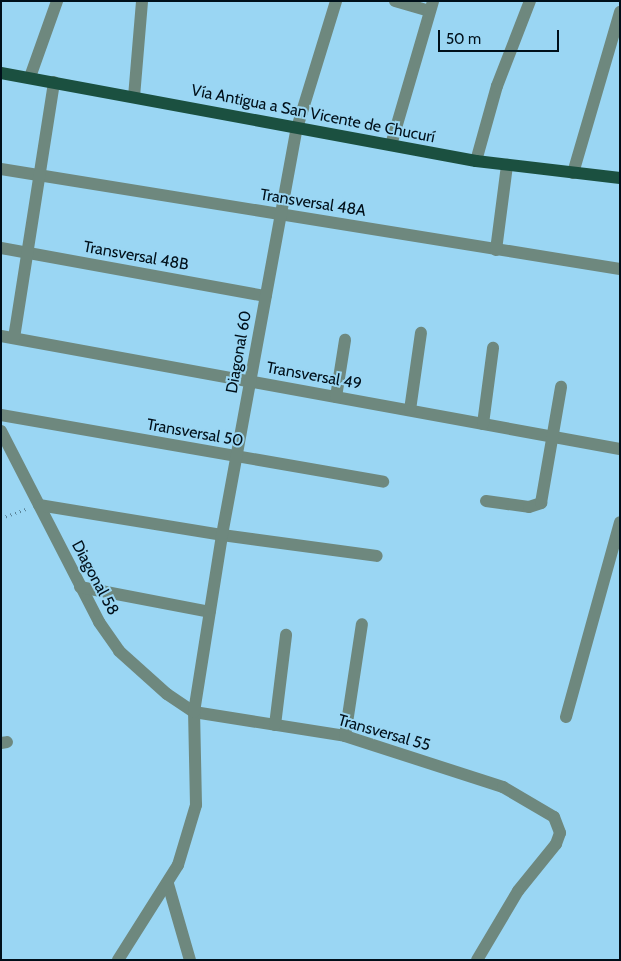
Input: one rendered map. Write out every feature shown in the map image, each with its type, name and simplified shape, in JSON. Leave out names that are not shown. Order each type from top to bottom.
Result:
[{"type":"main road","name":"Vía Antigua a San Vicente de Chucurí","points":[[1,73],[476,161],[620,178]]},
{"type":"street","points":[[30,77],[57,1]]},
{"type":"street","points":[[134,97],[142,1]]},
{"type":"street","name":"Diagonal 60","points":[[118,960],[168,884],[189,835],[196,804],[194,712],[222,535],[297,128],[336,1]]},
{"type":"street","points":[[391,145],[431,6],[396,1]]},
{"type":"street","points":[[476,161],[497,86],[530,1]]},
{"type":"street","points":[[573,173],[620,13]]},
{"type":"street","points":[[14,338],[29,253],[54,82]]},
{"type":"street","points":[[496,250],[507,165]]},
{"type":"street","name":"Transversal 48A","points":[[1,170],[496,250],[620,268]]},
{"type":"street","name":"Transversal 48B","points":[[1,248],[266,296]]},
{"type":"street","points":[[410,410],[421,333]]},
{"type":"street","name":"Transversal 49","points":[[1,336],[620,449]]},
{"type":"street","points":[[336,397],[345,340]]},
{"type":"street","points":[[483,424],[493,348]]},
{"type":"street","points":[[486,501],[529,507],[541,503],[554,437],[561,387]]},
{"type":"street","name":"Transversal 50","points":[[1,415],[383,482]]},
{"type":"street","name":"Diagonal 58","points":[[1,431],[80,588],[119,651],[143,675],[194,712]]},
{"type":"street","points":[[39,505],[222,535],[376,556]]},
{"type":"street","points":[[566,717],[619,526]]},
{"type":"street","points":[[80,588],[210,612]]},
{"type":"street","points":[[345,736],[362,624]]},
{"type":"street","points":[[275,725],[286,635]]},
{"type":"street","name":"Transversal 55","points":[[194,712],[345,736],[503,787],[554,817],[560,833],[556,844],[518,891],[477,960]]},
{"type":"street","points":[[168,884],[190,960]]},
{"type":"path","points":[[1,518],[39,505]]}]
